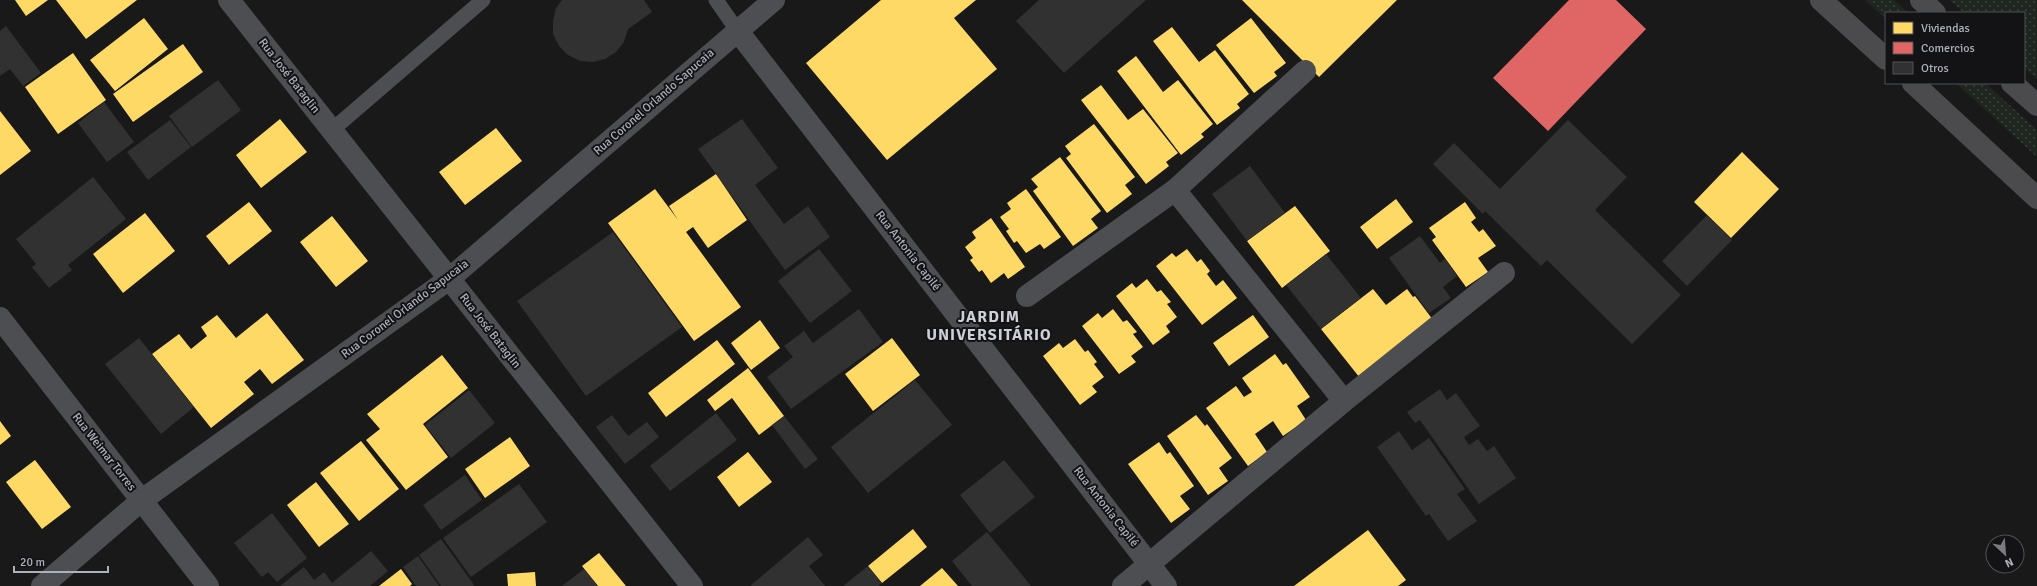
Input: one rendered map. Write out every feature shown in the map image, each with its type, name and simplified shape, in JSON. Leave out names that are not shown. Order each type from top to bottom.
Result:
[{"type":"highway","points":[[1821,0],[1885,58]]},
{"type":"highway","points":[[1921,0],[1934,12]]},
{"type":"highway","points":[[1914,84],[2037,198]]},
{"type":"highway","points":[[2013,84],[2037,105]]},
{"type":"street","name":"Rua José Bataglin","points":[[229,0],[692,586]]},
{"type":"street","name":"Rua Coronel Orlando Sapucaia","points":[[42,586],[142,500],[449,279],[737,30],[774,0]]},
{"type":"street","name":"Rua Antonia Capilé","points":[[737,30],[1166,586]]},
{"type":"street","points":[[1027,296],[1175,190],[1305,71]]},
{"type":"street","points":[[1175,190],[1344,401]]},
{"type":"street","points":[[1123,586],[1150,565],[1344,401],[1504,274]]},
{"type":"street","name":"Rua Weimar Torres","points":[[0,318],[208,586]]},
{"type":"lane","points":[[332,130],[482,0]]},
{"type":"lane","points":[[716,0],[737,30]]},
{"type":"shaded area","points":[[1865,0],[1894,0],[1907,12],[1885,12],[1885,18]]},
{"type":"shaded area","points":[[1950,0],[2037,0],[2037,79],[2025,68],[2025,12],[1963,12]]},
{"type":"shaded area","points":[[1957,84],[1986,84],[2037,130],[2037,157]]},
{"type":"building: Viviendas","points":[[15,0],[48,0],[26,16]]},
{"type":"building: Viviendas","points":[[56,0],[137,0],[86,39]]},
{"type":"building: Viviendas","points":[[881,0],[976,0],[954,18],[997,69],[887,160],[806,63]]},
{"type":"building: Viviendas","points":[[1242,0],[1397,0],[1319,77]]},
{"type":"building: Viviendas","points":[[144,18],[168,49],[115,91],[90,60]]},
{"type":"building: Viviendas","points":[[1251,18],[1286,63],[1274,72],[1277,76],[1254,93],[1216,45]]},
{"type":"building: Viviendas","points":[[1172,27],[1199,62],[1215,50],[1249,94],[1237,104],[1240,108],[1217,125],[1153,41]]},
{"type":"building: Viviendas","points":[[183,44],[203,72],[133,122],[113,94]]},
{"type":"building: Viviendas","points":[[73,53],[106,100],[58,134],[25,87]]},
{"type":"building: Viviendas","points":[[1136,56],[1163,92],[1178,80],[1213,124],[1201,134],[1204,137],[1181,155],[1117,71]]},
{"type":"building: Viviendas","points":[[1101,85],[1128,120],[1143,109],[1178,153],[1166,162],[1169,166],[1146,184],[1081,100]]},
{"type":"building: Viviendas","points":[[0,111],[31,151],[0,175]]},
{"type":"building: Viviendas","points":[[280,119],[307,152],[261,188],[236,155]]},
{"type":"building: Viviendas","points":[[1094,124],[1135,177],[1125,185],[1132,194],[1107,213],[1066,158],[1071,154],[1065,146]]},
{"type":"building: Viviendas","points":[[496,128],[522,161],[465,205],[439,172]]},
{"type":"building: Viviendas","points":[[1742,152],[1779,189],[1731,238],[1694,202]]},
{"type":"building: Viviendas","points":[[1060,157],[1101,211],[1091,219],[1098,228],[1073,246],[1033,191],[1038,187],[1031,179]]},
{"type":"building: Viviendas","points":[[716,174],[747,220],[708,248],[693,227],[686,232],[741,307],[694,341],[608,223],[655,189],[678,220],[669,206]]},
{"type":"building: Viviendas","points":[[1026,189],[1061,237],[1044,249],[1040,244],[1026,253],[1017,241],[1014,243],[1006,231],[1009,229],[1000,217],[1011,209],[1007,203]]},
{"type":"building: Viviendas","points":[[1396,199],[1413,222],[1377,249],[1360,227]]},
{"type":"building: Viviendas","points":[[249,202],[272,231],[229,265],[206,236]]},
{"type":"building: Viviendas","points":[[1465,202],[1476,218],[1471,222],[1479,232],[1483,229],[1496,246],[1478,258],[1488,272],[1466,287],[1432,240],[1436,237],[1429,228]]},
{"type":"building: Viviendas","points":[[1295,206],[1330,251],[1282,288],[1247,241]]},
{"type":"building: Viviendas","points":[[145,213],[175,251],[123,293],[93,254]]},
{"type":"building: Viviendas","points":[[332,216],[368,261],[336,287],[300,242]]},
{"type":"building: Viviendas","points":[[991,218],[1025,267],[1008,279],[1004,273],[991,283],[982,270],[979,272],[970,260],[973,258],[965,247],[976,238],[972,232]]},
{"type":"building: Viviendas","points":[[1187,249],[1197,262],[1201,259],[1210,271],[1207,274],[1216,286],[1223,280],[1237,298],[1202,325],[1156,266],[1172,253],[1176,257]]},
{"type":"building: Viviendas","points":[[1147,279],[1157,292],[1161,290],[1171,302],[1167,304],[1177,317],[1166,326],[1170,332],[1153,345],[1116,296],[1132,283],[1136,288]]},
{"type":"building: Viviendas","points":[[1373,289],[1386,305],[1407,289],[1413,297],[1415,296],[1433,320],[1360,378],[1321,329]]},
{"type":"building: Viviendas","points":[[1113,309],[1123,322],[1127,320],[1137,332],[1133,334],[1143,347],[1131,356],[1136,362],[1119,374],[1082,326],[1098,313],[1102,318]]},
{"type":"building: Viviendas","points":[[267,313],[304,360],[272,384],[260,369],[244,382],[254,394],[211,428],[152,354],[179,334],[191,349],[207,336],[201,327],[217,315],[236,338]]},
{"type":"building: Viviendas","points":[[1253,315],[1269,337],[1229,366],[1213,343]]},
{"type":"building: Viviendas","points":[[760,320],[780,348],[751,370],[731,343]]},
{"type":"building: Viviendas","points":[[892,338],[920,375],[873,411],[845,374]]},
{"type":"building: Viviendas","points":[[1075,339],[1085,352],[1088,350],[1097,362],[1094,364],[1104,377],[1092,386],[1097,392],[1080,405],[1043,356],[1059,343],[1063,348]]},
{"type":"building: Viviendas","points":[[717,340],[735,364],[666,417],[648,393]]},
{"type":"building: Viviendas","points":[[1275,354],[1283,365],[1286,363],[1310,397],[1297,406],[1306,420],[1283,436],[1273,421],[1255,434],[1267,452],[1248,466],[1206,408],[1236,386],[1244,397],[1252,392],[1242,378]]},
{"type":"building: Viviendas","points":[[442,355],[468,388],[423,424],[448,457],[406,490],[366,440],[380,429],[367,414]]},
{"type":"building: Viviendas","points":[[748,368],[784,416],[759,435],[732,398],[715,411],[707,400]]},
{"type":"building: Viviendas","points":[[1196,415],[1205,426],[1207,424],[1232,458],[1219,468],[1228,481],[1208,495],[1167,436]]},
{"type":"building: Viviendas","points":[[0,421],[11,436],[0,445]]},
{"type":"building: Viviendas","points":[[510,437],[530,466],[485,498],[465,469]]},
{"type":"building: Viviendas","points":[[361,441],[399,489],[359,521],[320,473]]},
{"type":"building: Viviendas","points":[[1159,442],[1167,454],[1170,452],[1194,486],[1180,496],[1190,509],[1171,523],[1128,464]]},
{"type":"building: Viviendas","points":[[748,452],[772,482],[739,507],[717,477]]},
{"type":"building: Viviendas","points":[[35,460],[71,507],[42,529],[6,482]]},
{"type":"building: Viviendas","points":[[316,482],[349,524],[319,547],[287,505]]},
{"type":"building: Viviendas","points":[[913,529],[927,547],[882,583],[868,566]]},
{"type":"building: Viviendas","points":[[1368,530],[1406,580],[1398,586],[1294,586]]},
{"type":"building: Viviendas","points":[[599,553],[626,586],[598,586],[582,566]]},
{"type":"building: Viviendas","points":[[942,568],[958,586],[920,586]]},
{"type":"building: Viviendas","points":[[401,569],[412,584],[410,586],[379,586]]},
{"type":"building: Viviendas","points":[[535,572],[536,586],[508,586],[507,574]]},
{"type":"building: Comercios","points":[[1569,0],[1616,0],[1646,29],[1548,131],[1493,78]]},
{"type":"building: Otros","points":[[562,0],[644,0],[652,12],[628,29],[624,42],[616,52],[605,59],[593,62],[580,61],[568,55],[559,46],[553,34],[553,21],[556,8]]},
{"type":"building: Otros","points":[[1039,0],[1146,0],[1064,73],[1016,21]]},
{"type":"building: Otros","points":[[6,26],[41,73],[23,86],[10,69],[0,76],[0,31]]},
{"type":"building: Otros","points":[[218,80],[241,110],[192,147],[169,116]]},
{"type":"building: Otros","points":[[104,102],[134,142],[107,162],[78,123]]},
{"type":"building: Otros","points":[[742,119],[778,168],[755,185],[784,224],[808,206],[830,237],[785,270],[698,149]]},
{"type":"building: Otros","points":[[170,120],[191,147],[148,180],[127,152]]},
{"type":"building: Otros","points":[[1568,120],[1627,177],[1595,210],[1681,295],[1632,344],[1547,260],[1541,266],[1485,211],[1483,214],[1433,164],[1454,143],[1500,189]]},
{"type":"building: Otros","points":[[1250,166],[1285,213],[1247,241],[1212,194]]},
{"type":"building: Otros","points":[[93,177],[126,219],[68,265],[72,270],[49,288],[32,267],[36,264],[16,239]]},
{"type":"building: Otros","points":[[1707,215],[1732,240],[1687,286],[1662,261]]},
{"type":"building: Otros","points":[[613,232],[682,327],[586,396],[517,301]]},
{"type":"building: Otros","points":[[1420,236],[1440,263],[1445,259],[1457,276],[1443,287],[1451,298],[1429,313],[1389,258]]},
{"type":"building: Otros","points":[[819,249],[852,291],[810,323],[778,281]]},
{"type":"building: Otros","points":[[1326,254],[1361,298],[1321,329],[1286,285]]},
{"type":"building: Otros","points":[[859,309],[883,342],[791,409],[767,377],[793,357],[784,346],[804,331],[813,343]]},
{"type":"building: Otros","points":[[139,338],[194,407],[161,434],[105,364]]},
{"type":"building: Otros","points":[[915,380],[952,425],[868,493],[831,447]]},
{"type":"building: Otros","points":[[1440,389],[1447,400],[1456,393],[1480,426],[1464,437],[1469,445],[1478,439],[1487,451],[1494,446],[1516,478],[1479,504],[1420,420],[1415,423],[1407,412]]},
{"type":"building: Otros","points":[[469,390],[495,423],[451,458],[425,425]]},
{"type":"building: Otros","points":[[716,413],[737,440],[670,491],[650,466]]},
{"type":"building: Otros","points":[[612,415],[628,436],[647,422],[659,437],[625,464],[596,427]]},
{"type":"building: Otros","points":[[784,416],[818,459],[805,469],[772,425]]},
{"type":"building: Otros","points":[[1399,431],[1412,450],[1429,438],[1465,489],[1457,494],[1477,521],[1448,541],[1429,514],[1426,516],[1377,447]]},
{"type":"building: Otros","points":[[1004,460],[1035,497],[990,533],[960,495]]},
{"type":"building: Otros","points":[[465,475],[482,500],[441,530],[423,505]]},
{"type":"building: Otros","points":[[519,484],[547,522],[471,577],[443,538]]},
{"type":"building: Otros","points":[[272,513],[307,558],[277,582],[268,572],[262,577],[234,543]]},
{"type":"building: Otros","points":[[987,532],[1031,586],[972,586],[952,561]]},
{"type":"building: Otros","points":[[808,537],[823,555],[809,566],[825,586],[750,586]]},
{"type":"building: Otros","points":[[441,539],[474,585],[473,586],[441,586],[419,555]]},
{"type":"building: Otros","points":[[371,551],[388,571],[370,586],[280,586],[304,567],[314,580],[324,572],[332,583]]},
{"type":"building: Otros","points":[[418,556],[439,586],[416,586],[403,567]]},
{"type":"building: Otros","points":[[868,566],[882,583],[878,586],[843,586]]},
{"type":"building: Otros","points":[[584,569],[598,586],[562,586]]},
{"type":"district","name":"JARDIM UNIVERSITÁRIO","points":[[989,326]]}]
